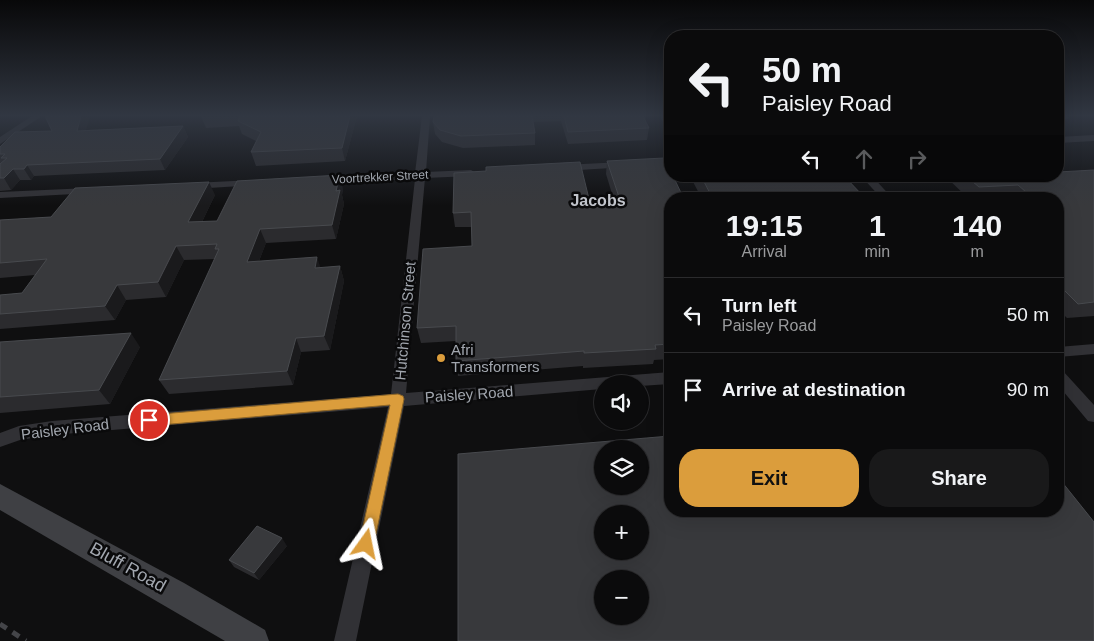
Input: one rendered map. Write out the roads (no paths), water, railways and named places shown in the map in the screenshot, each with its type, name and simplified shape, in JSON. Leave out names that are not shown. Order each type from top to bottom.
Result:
[{"type":"main road","name":"Bluff Road","points":[[0,496],[174,593],[254,641]]},
{"type":"street","name":"Hutchinson Street","points":[[346,641],[398,399],[423,146]]},
{"type":"street","points":[[554,168],[664,162]]},
{"type":"street","name":"Voortrekker Street","points":[[312,181],[486,172]]},
{"type":"street","points":[[872,182],[881,192]]},
{"type":"street","points":[[184,187],[264,183]]},
{"type":"street","points":[[0,195],[97,191]]},
{"type":"street","points":[[1064,352],[1094,349]]},
{"type":"street","name":"Paisley Road","points":[[0,440],[19,433],[52,428],[664,378]]},
{"type":"street","points":[[1064,382],[1094,416]]},
{"type":"railway","points":[[0,624],[26,641]]},
{"type":"place","name":"Afri Transformers","points":[[441,358]]},
{"type":"district","name":"Jacobs","points":[[598,200]]}]
